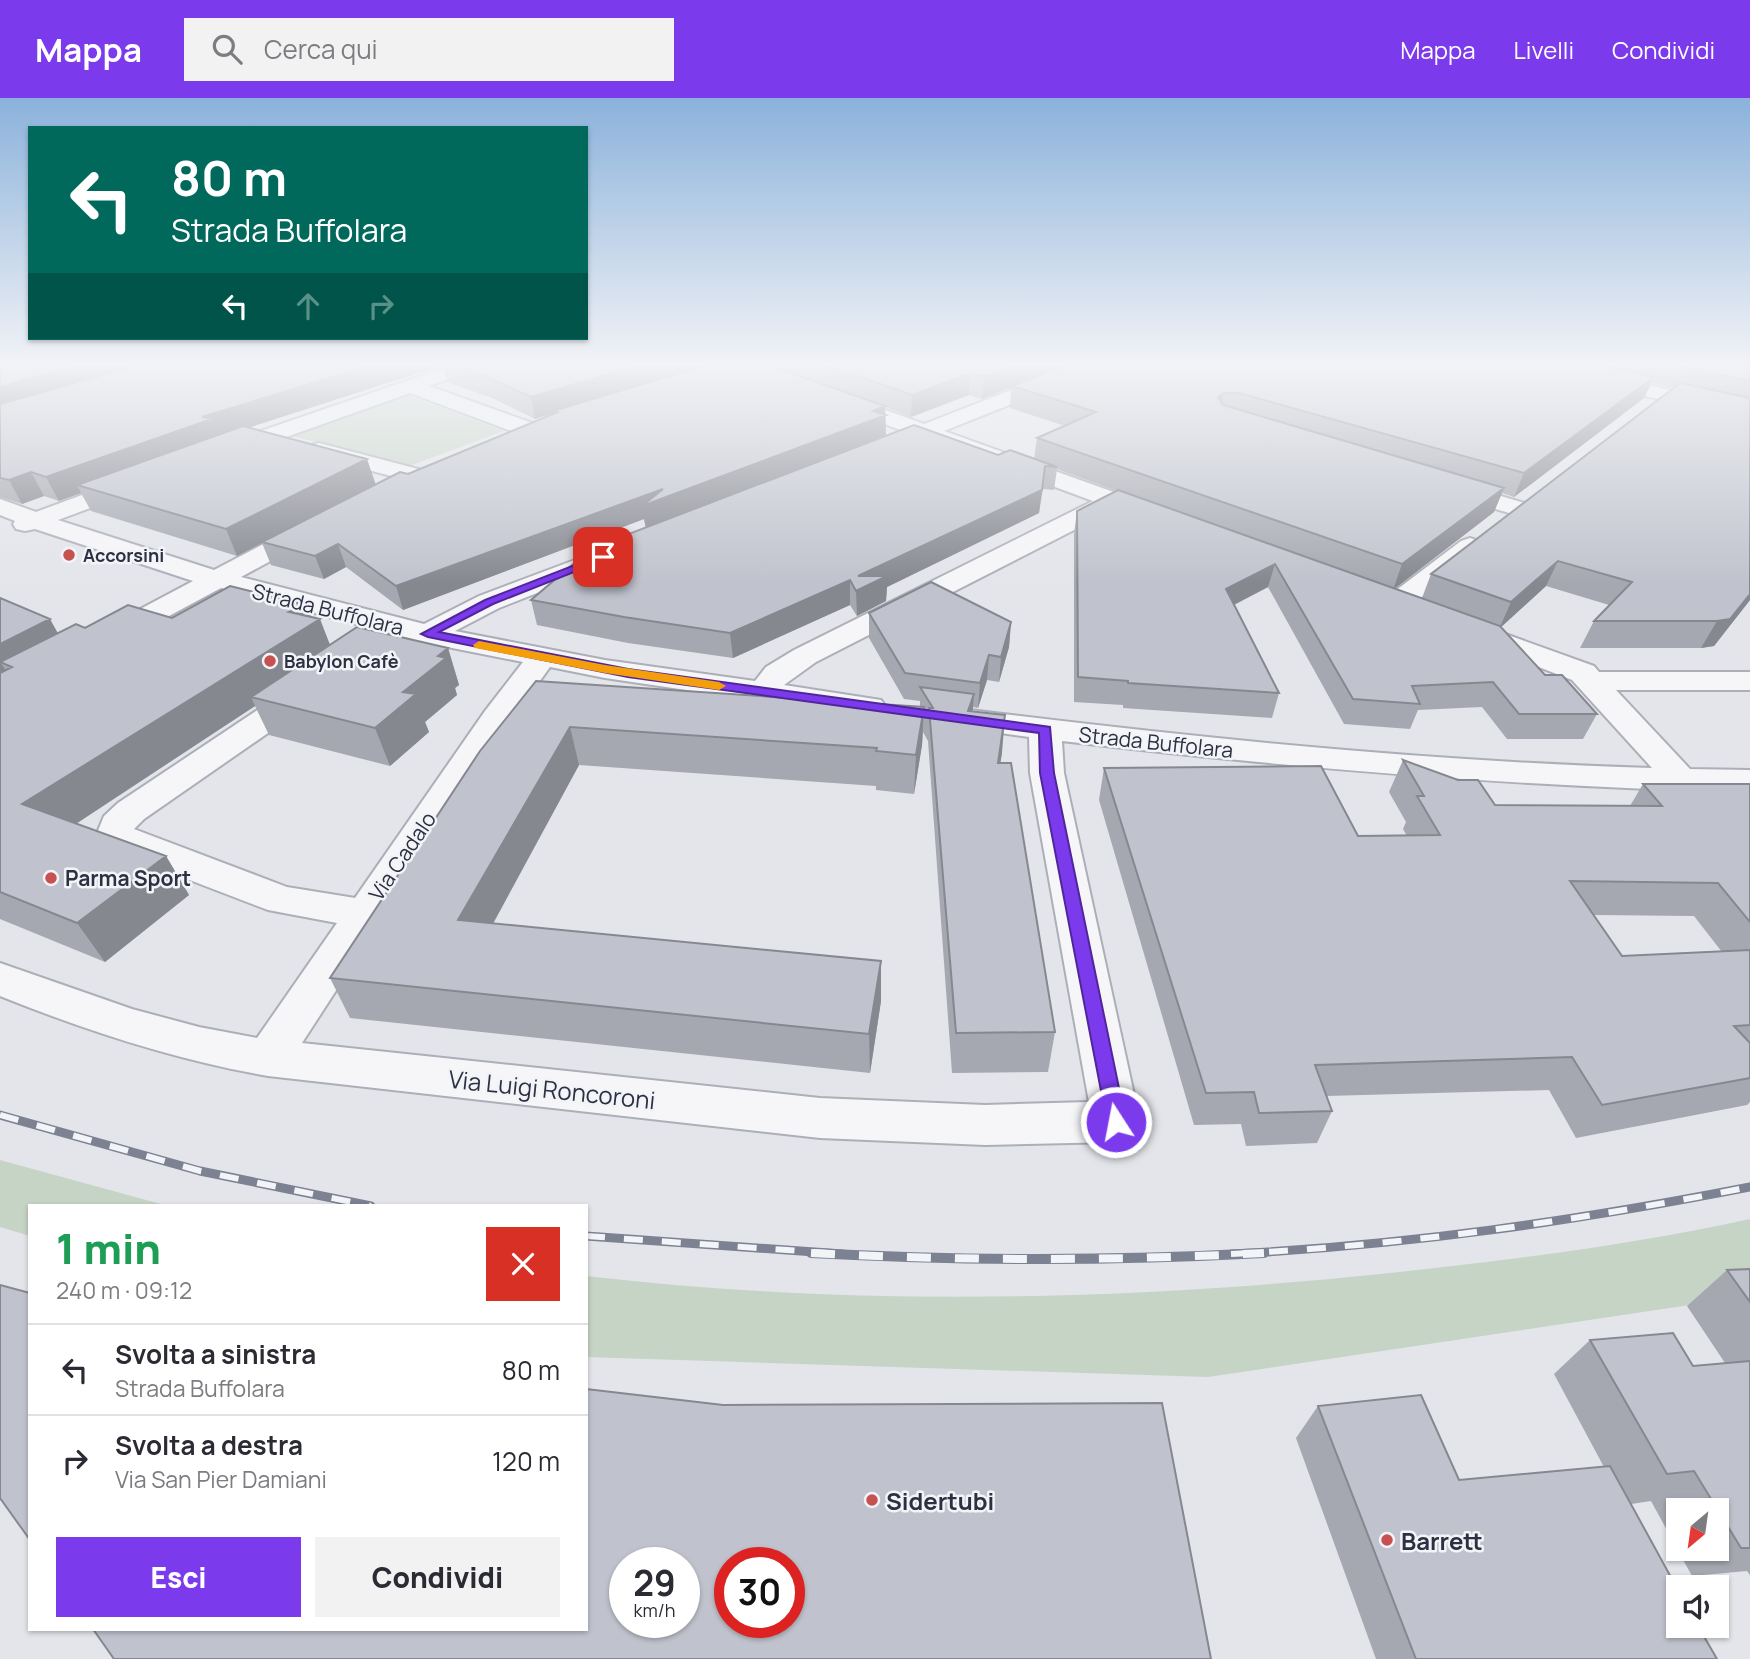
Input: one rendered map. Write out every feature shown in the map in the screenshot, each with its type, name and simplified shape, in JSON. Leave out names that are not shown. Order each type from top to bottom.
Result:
[{"type":"street","points":[[202,459],[261,438]]},
{"type":"street","points":[[273,438],[414,475]]},
{"type":"street","points":[[493,442],[506,438]]},
{"type":"street","points":[[887,446],[908,438]]},
{"type":"street","points":[[944,438],[1178,523]]},
{"type":"street","points":[[389,488],[435,466]]},
{"type":"street","points":[[0,533],[163,473]]},
{"type":"street","points":[[1426,481],[1518,509]]},
{"type":"street","points":[[1396,603],[1539,492]]},
{"type":"street","points":[[762,692],[777,674],[805,656],[1113,500]]},
{"type":"street","name":"Strada Buffolara","points":[[0,506],[217,580],[414,631],[542,658],[762,692],[1045,730],[1355,761],[1681,780],[1750,781]]},
{"type":"street","points":[[84,650],[328,521]]},
{"type":"street","points":[[367,650],[632,546]]},
{"type":"street","points":[[1371,594],[1421,612]]},
{"type":"street","points":[[1446,621],[1570,667],[1592,681],[1681,780]]},
{"type":"street","name":"Via Cadalo","points":[[268,1058],[496,718],[542,658]]},
{"type":"street","points":[[333,673],[131,811],[117,824],[115,833],[127,842],[269,896],[309,906],[363,913]]},
{"type":"street","points":[[1592,681],[1750,681]]},
{"type":"street","name":"Via Luigi Roncoroni","points":[[0,979],[137,1029],[200,1046],[268,1058],[820,1118],[904,1124],[1116,1122],[1047,773],[1045,730]]},
{"type":"green space","points":[[299,438],[485,438],[409,466]]},
{"type":"green space","points":[[0,1160],[161,1204],[28,1204],[28,1235],[0,1227]]},
{"type":"green space","points":[[1750,1219],[1750,1296],[1208,1377],[588,1357],[588,1276],[786,1293],[988,1297],[1089,1294],[1190,1290],[1390,1273],[1661,1237]]},
{"type":"building","points":[[0,438],[158,438],[46,477],[31,472],[9,480],[0,478]]},
{"type":"building","points":[[210,438],[288,438],[367,459],[226,529],[77,485]]},
{"type":"building","points":[[495,438],[825,438],[642,506],[663,489],[396,586],[338,544],[315,556],[262,542],[400,472],[408,474]]},
{"type":"building","points":[[880,438],[950,438],[998,455],[1010,450],[1057,467],[1045,466],[1042,490],[858,576],[887,576],[856,591],[850,580],[730,633],[531,600],[592,548]]},
{"type":"building","points":[[1037,438],[1334,438],[1504,488],[1402,564]]},
{"type":"building","points":[[1399,438],[1572,438],[1524,473]]},
{"type":"building","points":[[1608,438],[1750,438],[1750,594],[1730,619],[1594,621],[1632,582],[1558,561],[1511,602],[1431,574]]},
{"type":"building","points":[[1118,490],[1500,626],[1545,675],[1562,675],[1597,714],[1519,714],[1493,682],[1412,686],[1420,704],[1353,699],[1275,564],[1226,589],[1279,693],[1078,677],[1077,511]]},
{"type":"building","points":[[931,582],[1011,622],[1001,657],[989,655],[980,683],[905,673],[869,613]]},
{"type":"building","points":[[230,586],[307,605],[289,612],[320,619],[22,804],[166,856],[77,923],[0,892],[0,673],[12,667],[0,662],[76,624],[85,628],[128,605],[172,618]]},
{"type":"building","points":[[0,598],[50,619],[0,644]]},
{"type":"building","points":[[357,627],[448,648],[438,656],[446,658],[403,692],[416,694],[375,728],[251,697]]},
{"type":"building","points":[[536,681],[924,707],[916,755],[876,751],[877,748],[570,727],[458,920],[881,961],[869,1034],[330,978],[480,751]]},
{"type":"building","points":[[920,687],[974,694],[968,711],[1005,715],[998,763],[1011,763],[1055,1032],[956,1033],[929,708],[933,708]]},
{"type":"building","points":[[1403,760],[1458,780],[1478,780],[1495,805],[1662,806],[1643,784],[1750,784],[1750,922],[1718,883],[1570,881],[1622,956],[1750,950],[1750,1025],[1734,1026],[1750,1043],[1750,1078],[1602,1105],[1572,1057],[1315,1065],[1332,1111],[1259,1113],[1254,1092],[1206,1093],[1104,768],[1321,766],[1358,836],[1440,835],[1417,796],[1424,796]]},
{"type":"building","points":[[1750,1269],[1750,1302],[1727,1270]]},
{"type":"building","points":[[0,1285],[28,1292],[28,1537],[0,1498]]},
{"type":"building","points":[[1673,1333],[1693,1366],[1750,1361],[1750,1548],[1741,1548],[1729,1528],[1729,1498],[1710,1498],[1694,1471],[1667,1474],[1590,1340]]},
{"type":"building","name":"Sidertubi","points":[[588,1389],[723,1405],[1162,1403],[1211,1659],[114,1659],[94,1631],[588,1631]]},
{"type":"building","points":[[1421,1395],[1459,1480],[1610,1466],[1670,1575],[1666,1575],[1666,1638],[1705,1638],[1717,1659],[1416,1659],[1318,1406]]},
{"type":"railway","points":[[0,1115],[200,1171],[361,1204]]},
{"type":"railway","points":[[1231,1254],[1363,1245],[1492,1230],[1620,1211],[1750,1187]]},
{"type":"railway","points":[[588,1236],[843,1254]]},
{"type":"railway","points":[[811,1253],[1038,1259],[1264,1253]]},
{"type":"slow traffic","points":[[479,645],[605,669],[719,686]]},
{"type":"place","name":"Accorsini","points":[[69,555]]},
{"type":"place","name":"Babylon Cafè","points":[[270,661]]},
{"type":"place","name":"Parma Sport","points":[[51,878]]},
{"type":"place","name":"Sidertubi","points":[[872,1500]]},
{"type":"place","name":"Barrett","points":[[1387,1540]]},
{"type":"route","points":[[603,557],[489,602],[428,634],[628,673],[1045,730],[1047,773],[1116,1122]]}]
